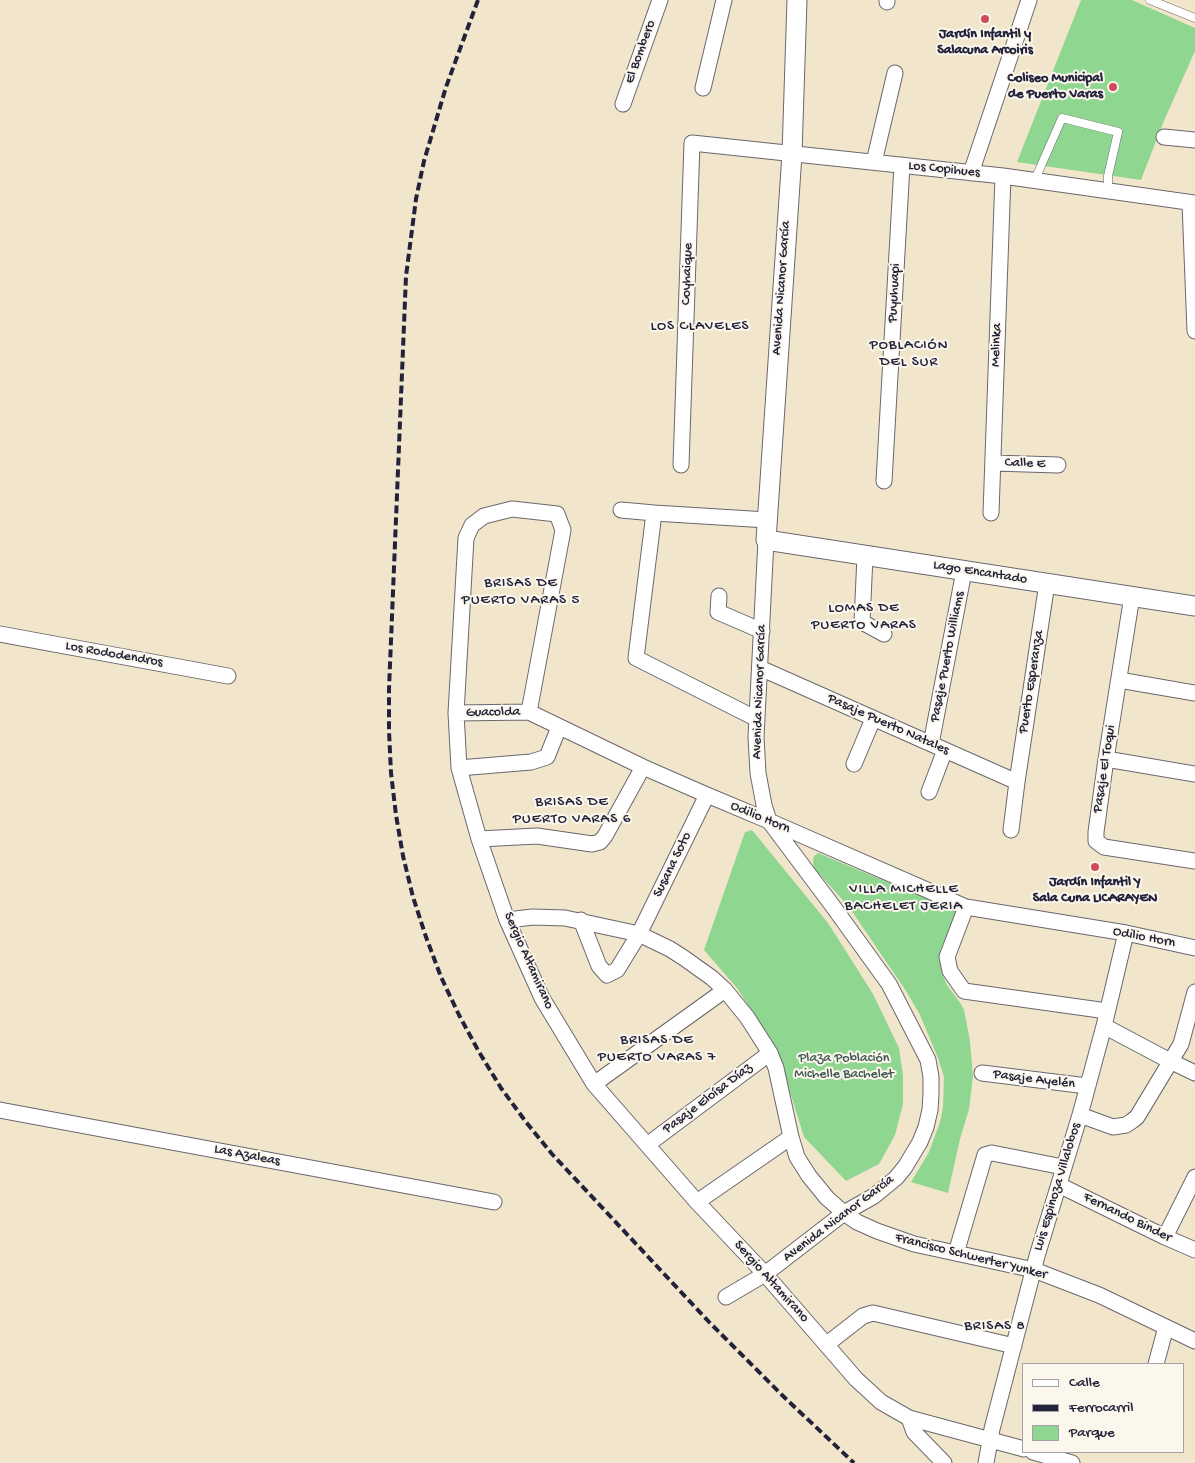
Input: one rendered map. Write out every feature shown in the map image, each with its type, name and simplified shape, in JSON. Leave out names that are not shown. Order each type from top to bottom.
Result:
[{"type":"street","name":"El Bombero","points":[[622,104],[660,0]]},
{"type":"street","points":[[703,88],[724,0]]},
{"type":"street","name":"Avenida Nicanor García","points":[[726,1297],[765,1274],[844,1213],[885,1188],[905,1167],[913,1155],[926,1127],[930,1110],[931,1077],[928,1060],[889,984],[769,821],[760,789],[758,773],[756,746],[767,520],[792,154],[797,0]]},
{"type":"street","points":[[971,173],[1029,0]]},
{"type":"street","points":[[874,162],[895,73]]},
{"type":"street","points":[[1164,137],[1195,140]]},
{"type":"street","name":"Los Copihues","points":[[692,143],[1003,176],[1193,203]]},
{"type":"street","name":"Coyhaique","points":[[681,465],[692,143]]},
{"type":"street","name":"Puyuhuapi","points":[[884,481],[902,166]]},
{"type":"street","name":"Melinka","points":[[991,513],[1003,176]]},
{"type":"street","points":[[1193,203],[1195,332]]},
{"type":"street","name":"Calle E","points":[[993,463],[1058,465]]},
{"type":"street","name":"Sergio Altamirano","points":[[529,712],[563,530],[557,514],[512,509],[484,516],[472,525],[466,538],[456,713],[459,768],[479,839],[507,920],[542,998],[594,1084],[697,1202],[765,1274],[856,1379],[881,1402],[909,1418],[1022,1448]]},
{"type":"street","points":[[621,510],[767,520]]},
{"type":"street","points":[[654,513],[636,658],[758,719]]},
{"type":"street","name":"Lago Encantado","points":[[766,540],[1195,606]]},
{"type":"street","points":[[865,556],[862,622],[884,634]]},
{"type":"street","name":"Pasaje Puerto Williams","points":[[931,744],[964,571]]},
{"type":"street","name":"Puerto Esperanza","points":[[1011,830],[1016,782],[1047,583]]},
{"type":"street","points":[[718,596],[718,612],[762,631]]},
{"type":"street","name":"Pasaje El Toqui","points":[[1132,596],[1106,759],[1096,841],[1104,847],[1195,861]]},
{"type":"street","name":"Los Rododendros","points":[[0,634],[228,676]]},
{"type":"street","name":"Pasaje Puerto Natales","points":[[760,668],[1016,782]]},
{"type":"street","points":[[1119,680],[1195,693]]},
{"type":"street","name":"Guacolda","points":[[456,713],[529,712]]},
{"type":"street","name":"Odilio Horn","points":[[529,712],[644,767],[966,907],[1126,933],[1195,948]]},
{"type":"street","points":[[854,764],[873,719]]},
{"type":"street","points":[[459,768],[531,762],[547,756],[559,727]]},
{"type":"street","points":[[929,792],[945,750]]},
{"type":"street","points":[[1106,759],[1195,774]]},
{"type":"street","points":[[479,839],[537,836],[592,844],[600,842],[644,767]]},
{"type":"street","name":"Susana Soto","points":[[581,920],[599,966],[607,975],[616,970],[639,934],[707,795]]},
{"type":"street","points":[[802,864],[800,860],[802,850],[810,842],[815,841]]},
{"type":"street","points":[[966,907],[947,956],[950,971],[964,991],[1106,1018],[1170,1061],[1195,1073]]},
{"type":"street","name":"Francisco Schwerter Yunker","points":[[507,920],[533,916],[549,916],[581,920],[639,934],[684,958],[725,990],[747,1017],[770,1052],[776,1068],[797,1157],[809,1176],[827,1198],[857,1222],[897,1239],[1034,1270],[1099,1295],[1195,1341]]},
{"type":"street","name":"Luis Espinoza Villalobos","points":[[986,1463],[990,1440],[1017,1364],[1014,1346],[1034,1270],[1080,1115],[1126,933]]},
{"type":"street","points":[[594,1084],[725,990]]},
{"type":"street","points":[[1080,1115],[1113,1127],[1126,1125],[1136,1117],[1181,1044],[1195,992]]},
{"type":"street","name":"Pasaje Eloísa Díaz","points":[[647,1146],[770,1052]]},
{"type":"street","name":"Pasaje Ayelén","points":[[982,1073],[1087,1086]]},
{"type":"street","name":"Las Azaleas","points":[[0,1110],[494,1202]]},
{"type":"street","points":[[697,1202],[791,1137]]},
{"type":"street","points":[[956,1253],[984,1156],[992,1153],[1064,1167]]},
{"type":"street","points":[[1165,1237],[1195,1177]]},
{"type":"street","name":"Fernando Binder","points":[[1059,1185],[1195,1250]]},
{"type":"street","points":[[827,1344],[863,1316],[873,1313],[1014,1346]]},
{"type":"street","points":[[1156,1363],[1166,1327]]},
{"type":"street","points":[[909,1418],[914,1432],[944,1463]]},
{"type":"street","points":[[1037,1453],[1072,1463]]},
{"type":"lane","points":[[1150,0],[1195,18]]},
{"type":"lane","points":[[1031,180],[1037,175],[1062,118],[1118,132],[1108,176],[1108,191]]},
{"type":"green space","name":"Coliseo Municipal de Puerto Varas","points":[[1081,0],[1132,0],[1195,28],[1195,51],[1163,123],[1141,180],[1017,162]]},
{"type":"green space","name":"Plaza Población Michelle Bachelet","points":[[752,830],[828,923],[873,994],[899,1048],[903,1075],[903,1104],[895,1135],[879,1164],[846,1181],[804,1137],[777,1050],[737,988],[704,950],[745,832]]},
{"type":"green space","name":"Plaza Población Michelle Bachelet","points":[[818,853],[956,911],[941,949],[940,960],[947,985],[964,1010],[970,1041],[973,1076],[969,1109],[948,1193],[911,1182],[929,1152],[940,1122],[943,1107],[944,1077],[938,1058],[920,1015],[906,991],[849,907],[814,868],[814,856]]},
{"type":"railway","points":[[478,0],[446,87],[424,161],[416,199],[406,276],[389,689],[389,731],[396,815],[413,897],[441,977],[459,1015],[501,1088],[526,1122],[552,1154],[710,1323],[854,1463]]},
{"type":"place","name":"Jardín Infantil y Salacuna Arcoiris","points":[[985,19]]},
{"type":"place","name":"Coliseo Municipal de Puerto Varas","points":[[1113,87]]},
{"type":"place","name":"Jardín Infantil Y Sala Cuna LICARAYEN","points":[[1095,867]]},
{"type":"district","name":"LOS CLAVELES","points":[[700,327]]},
{"type":"district","name":"POBLACIÓN DEL SUR","points":[[909,354]]},
{"type":"district","name":"BRISAS DE PUERTO VARAS 5","points":[[521,592]]},
{"type":"district","name":"LOMAS DE PUERTO VARAS","points":[[864,618]]},
{"type":"district","name":"BRISAS DE PUERTO VARAS 6","points":[[572,812]]},
{"type":"district","name":"VILLA MICHELLE BACHELET JERIA","points":[[904,898]]},
{"type":"district","name":"BRISAS DE PUERTO VARAS 7","points":[[657,1050]]},
{"type":"district","name":"BRISAS 8","points":[[995,1327]]}]
